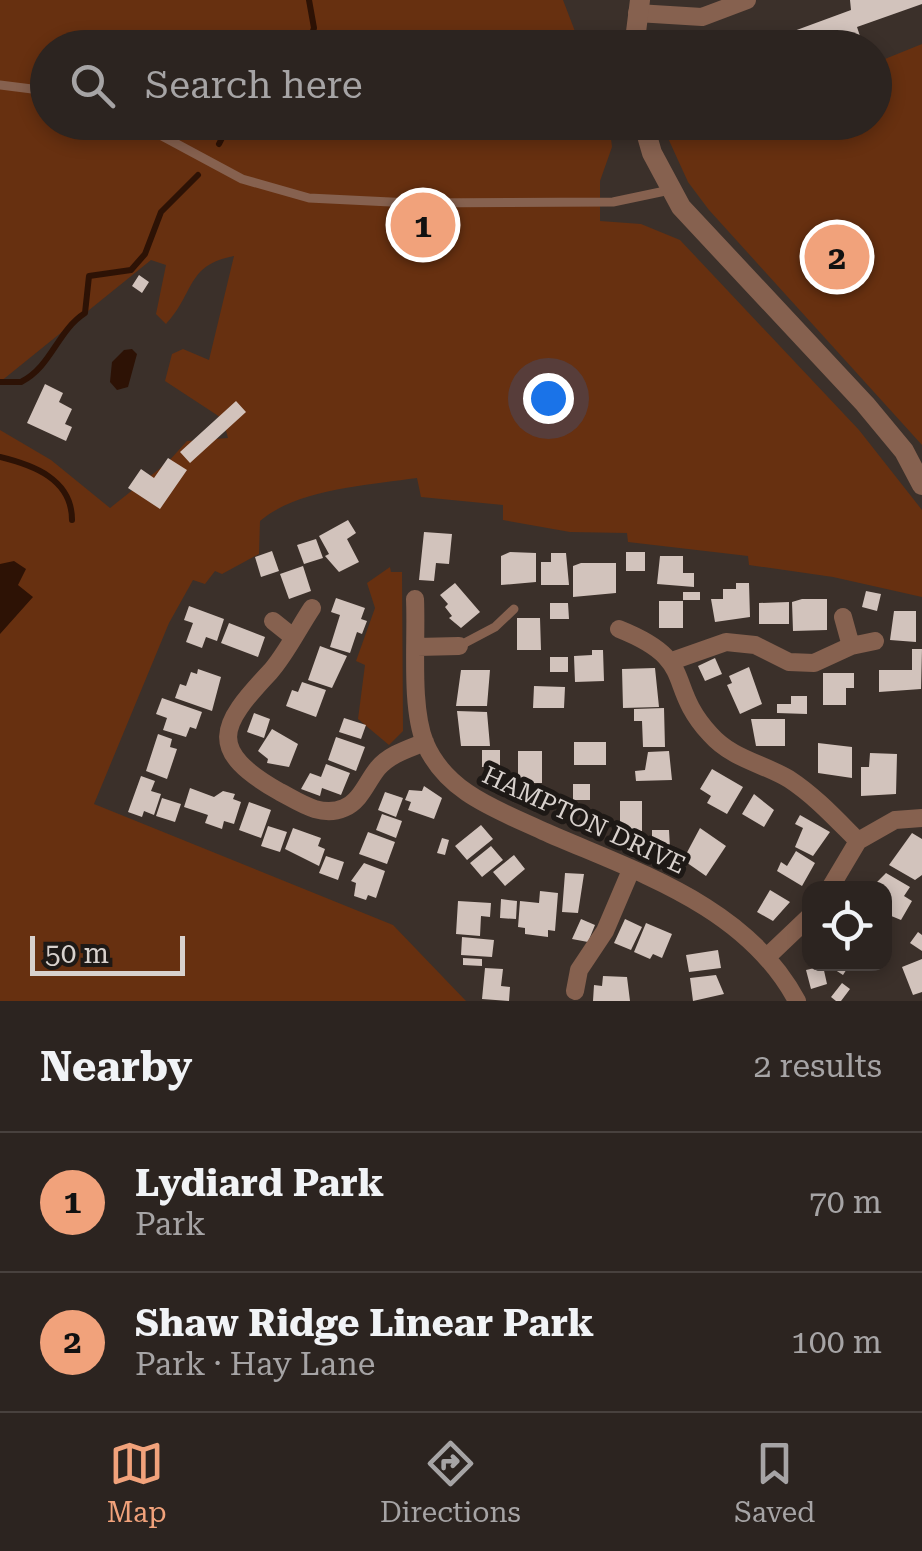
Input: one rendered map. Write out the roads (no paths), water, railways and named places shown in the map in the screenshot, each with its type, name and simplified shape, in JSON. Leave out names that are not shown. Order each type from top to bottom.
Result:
[{"type":"street","points":[[638,6],[702,17],[747,0]]},
{"type":"street","points":[[650,140],[670,190],[695,223],[872,412],[904,451],[922,485]]},
{"type":"street","points":[[312,608],[230,718],[226,746],[245,770],[310,808],[334,811],[354,802],[390,757],[424,742],[415,599]]},
{"type":"street","points":[[843,617],[851,646]]},
{"type":"street","points":[[273,621],[293,637]]},
{"type":"street","points":[[619,629],[654,644],[672,661],[691,707],[708,733],[742,759],[773,770],[808,792],[858,841]]},
{"type":"street","points":[[672,661],[726,642],[755,645],[790,662],[814,663],[851,646],[875,641]]},
{"type":"street","points":[[417,647],[459,646]]},
{"type":"street","name":"HAMPTON DRIVE","points":[[424,742],[444,774],[469,796],[702,904],[767,957],[797,1001]]},
{"type":"street","points":[[834,881],[858,841],[895,820],[922,818]]},
{"type":"street","points":[[575,992],[578,970],[605,931],[632,870]]},
{"type":"street","points":[[767,957],[802,924]]},
{"type":"lane","points":[[0,85],[30,89]]},
{"type":"lane","points":[[170,140],[242,178],[309,198],[411,203],[613,202],[670,190]]},
{"type":"lane","points":[[459,646],[495,626],[514,608]]},
{"type":"waterway","points":[[309,0],[313,30]]},
{"type":"waterway","points":[[219,144],[221,140]]},
{"type":"waterway","points":[[0,382],[21,382],[40,367],[75,320],[85,313],[89,276],[131,270],[145,254],[161,212],[198,175]]},
{"type":"waterway","points":[[0,457],[25,464],[58,484],[70,506],[72,520]]},
{"type":"place","name":"Lydiard Park","points":[[423,225]]},
{"type":"place","name":"Shaw Ridge Linear Park","points":[[837,257]]}]
